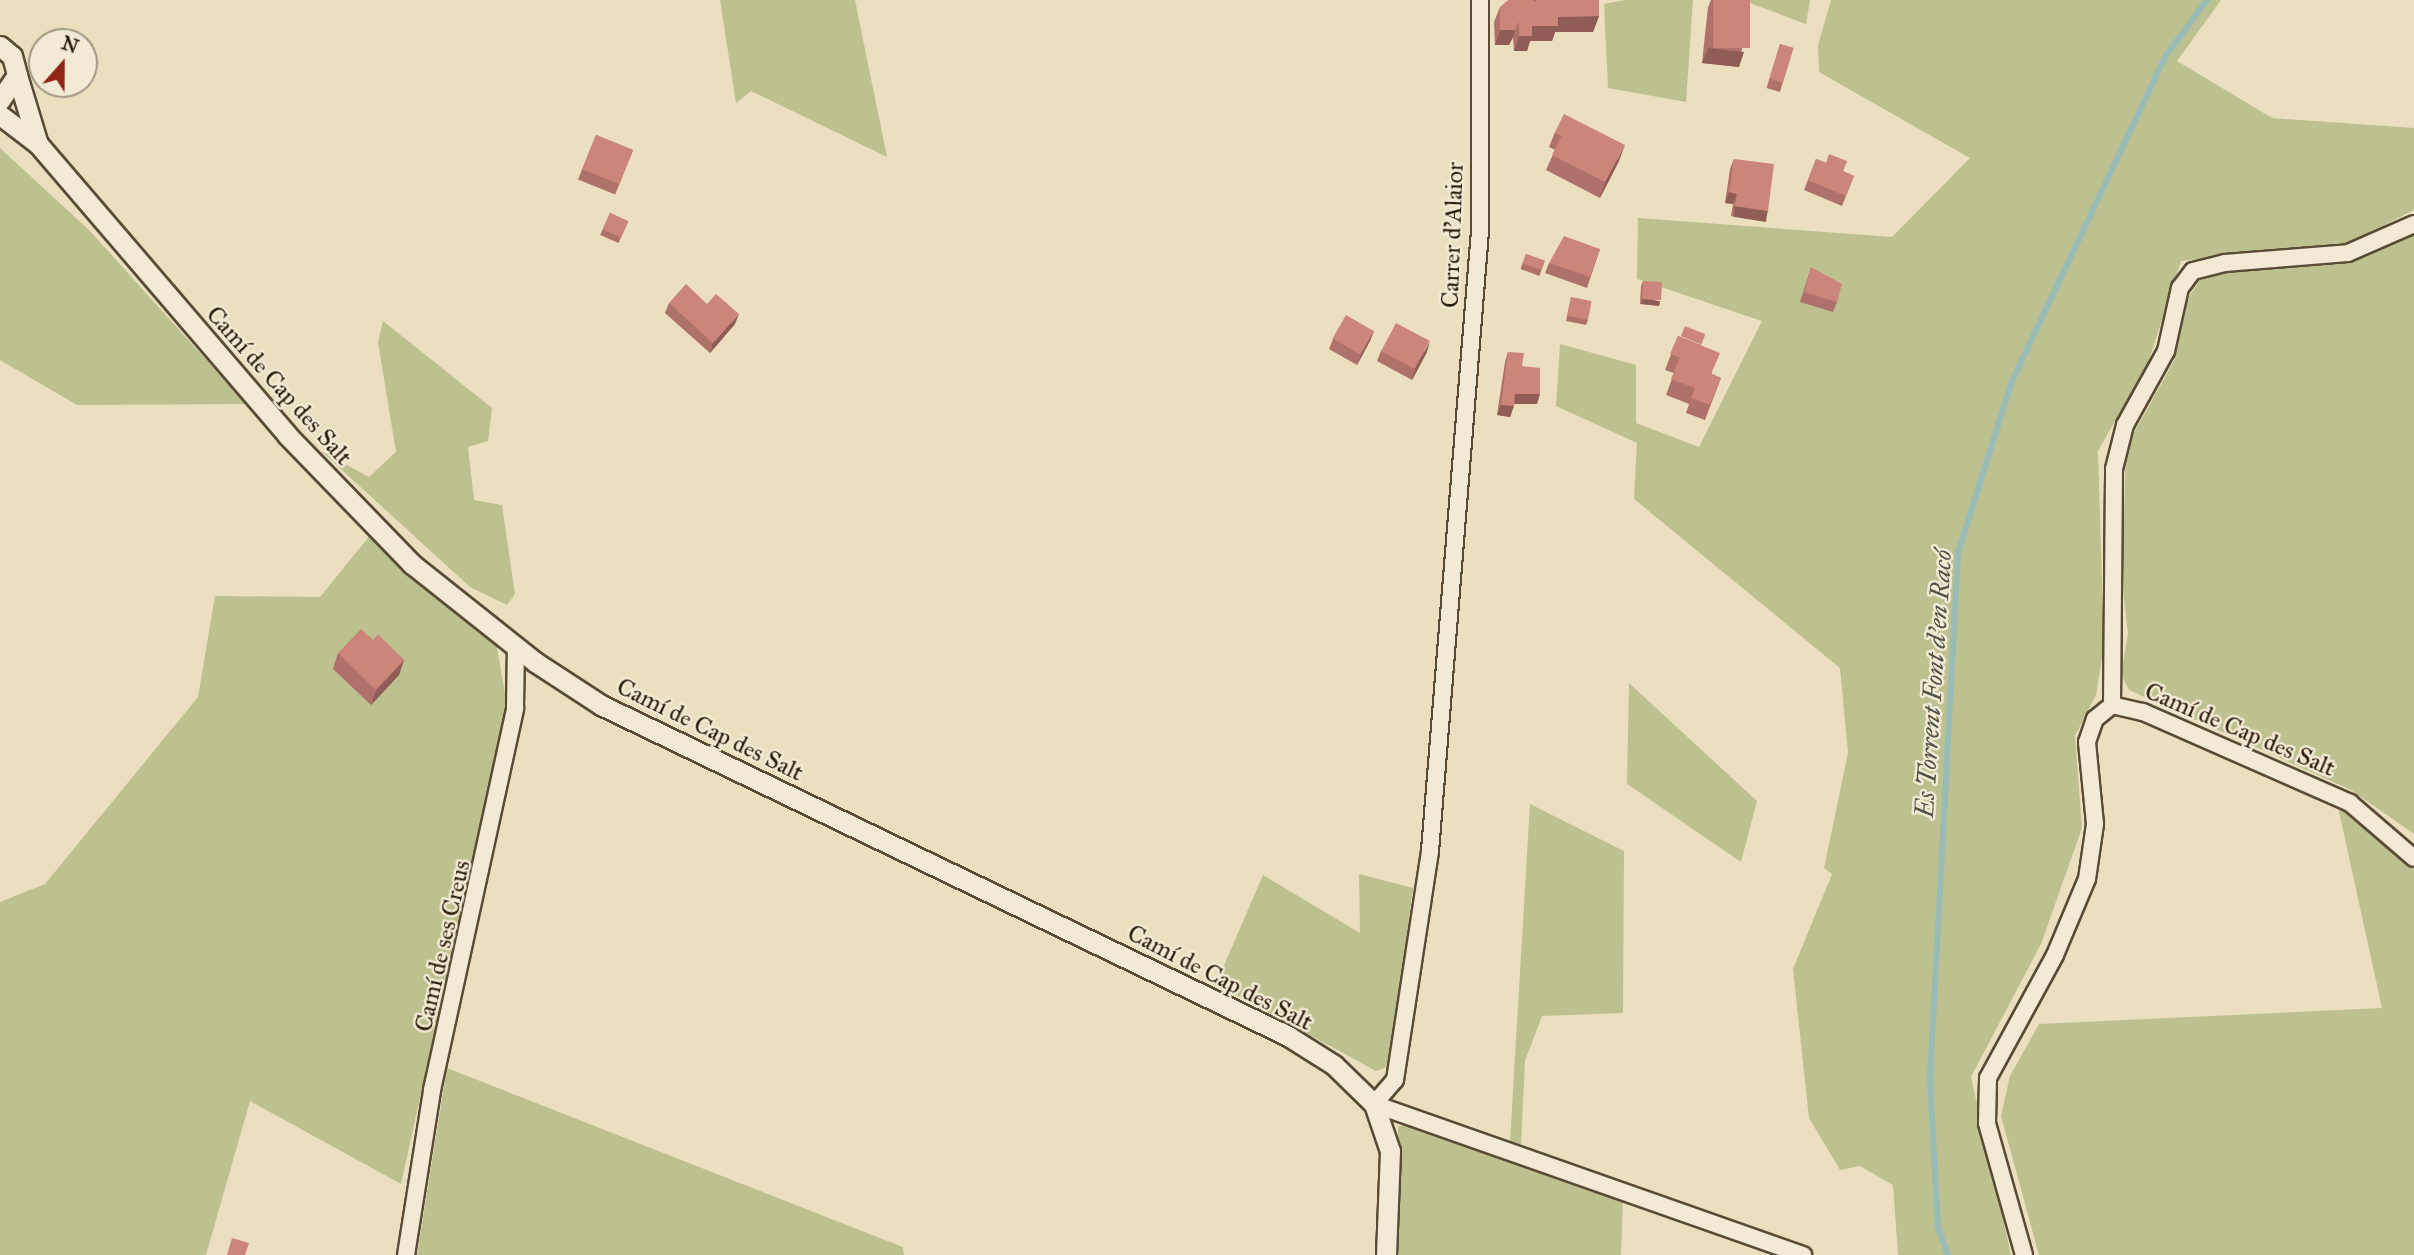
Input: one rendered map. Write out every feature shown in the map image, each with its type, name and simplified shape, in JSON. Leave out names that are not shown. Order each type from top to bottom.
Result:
[{"type":"street","name":"Carrer d'Alaior","points":[[1374,1104],[1395,1080],[1430,851],[1480,231],[1480,0]]},
{"type":"street","name":"Camí de Cap des Salt","points":[[2,43],[17,75],[38,144]]},
{"type":"street","points":[[0,100],[17,75]]},
{"type":"street","name":"Camí de Cap des Salt","points":[[0,115],[38,144],[287,435],[412,564],[516,646],[601,705],[1288,1036],[1334,1065],[1374,1104],[1508,1155],[1651,1199],[1803,1255]]},
{"type":"street","points":[[2112,705],[2118,621],[2114,469],[2125,425],[2166,351],[2180,288],[2193,271],[2214,265],[2348,253],[2414,224]]},
{"type":"street","name":"Camí de ses Creus","points":[[406,1255],[432,1090],[515,708],[516,646]]},
{"type":"street","name":"Camí de Cap des Salt","points":[[2024,1255],[1987,1123],[1988,1078],[2056,955],[2087,879],[2095,824],[2087,742],[2095,719],[2112,705],[2143,712],[2350,803],[2414,858]]},
{"type":"street","points":[[1374,1104],[1390,1150],[1386,1255]]},
{"type":"green space","points":[[720,0],[855,0],[887,157],[751,91],[736,103]]},
{"type":"green space","points":[[1625,0],[1693,0],[1686,102],[1608,88],[1604,4]]},
{"type":"green space","points":[[1742,0],[1810,0],[1806,24]]},
{"type":"green space","points":[[1831,0],[2221,0],[2177,61],[2272,118],[2414,128],[2414,210],[2351,242],[2181,261],[2148,363],[2098,451],[2104,646],[2096,695],[2075,736],[2082,828],[2041,944],[1971,1077],[2011,1255],[1898,1255],[1893,1185],[1860,1166],[1840,1170],[1809,1118],[1793,969],[1832,874],[1824,868],[1848,753],[1840,668],[1634,499],[1637,443],[1556,406],[1560,344],[1636,365],[1636,423],[1699,447],[1762,321],[1637,279],[1638,218],[1892,237],[1970,158],[1819,72],[1818,45]]},
{"type":"green space","points":[[0,148],[90,231],[246,404],[77,405],[0,360]]},
{"type":"green space","points":[[2414,232],[2414,834],[2351,790],[2129,690],[2121,674],[2128,634],[2122,581],[2126,447],[2174,361],[2184,304],[2200,280],[2237,267],[2322,263],[2377,251]]},
{"type":"green space","points":[[383,321],[492,408],[488,441],[468,447],[474,500],[502,505],[515,594],[507,605],[470,587],[321,451],[369,477],[396,452],[378,342]]},
{"type":"green space","points":[[372,533],[428,589],[496,642],[507,705],[401,1184],[250,1101],[206,1255],[0,1255],[0,902],[45,884],[198,697],[215,596],[320,597]]},
{"type":"green space","points":[[1629,683],[1757,801],[1741,862],[1627,784]]},
{"type":"green space","points":[[1530,804],[1624,851],[1623,1013],[1542,1016],[1525,1061],[1521,1145],[1510,1141]]},
{"type":"green space","points":[[2338,807],[2414,869],[2414,1255],[2039,1255],[2001,1116],[2010,1076],[2039,1024],[2382,1008]]},
{"type":"green space","points":[[1359,874],[1413,888],[1390,1066],[1376,1071],[1216,984],[1263,875],[1360,933]]},
{"type":"green space","points":[[447,1068],[903,1247],[904,1255],[417,1255]]},
{"type":"green space","points":[[1398,1126],[1423,1126],[1623,1200],[1621,1255],[1398,1255]]},
{"type":"building","points":[[1508,0],[1599,0],[1599,16],[1558,17],[1558,26],[1532,26],[1532,36],[1519,36],[1519,22],[1515,30],[1500,30],[1500,7]]},
{"type":"building","points":[[1713,0],[1750,0],[1750,48],[1713,48]]},
{"type":"building","points":[[1780,44],[1793,48],[1783,83],[1769,78]]},
{"type":"building","points":[[1564,114],[1625,145],[1605,182],[1552,155],[1562,135],[1555,132]]},
{"type":"building","points":[[596,135],[633,150],[619,184],[582,169]]},
{"type":"building","points":[[1829,154],[1847,161],[1842,171],[1854,176],[1846,196],[1808,180],[1816,159],[1826,163]]},
{"type":"building","points":[[1734,159],[1774,164],[1768,211],[1735,206],[1737,194],[1729,192]]},
{"type":"building","points":[[610,213],[628,221],[621,238],[603,229]]},
{"type":"building","points":[[1564,236],[1600,249],[1590,277],[1549,263]]},
{"type":"building","points":[[1526,254],[1545,261],[1541,270],[1523,263]]},
{"type":"building","points":[[1811,267],[1842,284],[1837,302],[1804,292]]},
{"type":"building","points":[[1643,281],[1662,282],[1661,300],[1642,299]]},
{"type":"building","points":[[686,284],[707,304],[716,294],[739,314],[713,343],[669,303]]},
{"type":"building","points":[[1571,297],[1592,301],[1588,320],[1567,316]]},
{"type":"building","points":[[1346,315],[1374,331],[1360,354],[1332,338]]},
{"type":"building","points":[[1396,323],[1430,341],[1415,369],[1381,351]]},
{"type":"building","points":[[1685,326],[1705,334],[1701,344],[1681,336]]},
{"type":"building","points":[[1678,336],[1720,353],[1711,374],[1721,378],[1710,405],[1691,398],[1695,388],[1671,379],[1680,358],[1670,354]]},
{"type":"building","points":[[1508,352],[1524,353],[1522,366],[1540,368],[1540,394],[1515,394],[1514,406],[1501,405]]},
{"type":"building","points":[[361,629],[373,640],[378,634],[404,660],[376,690],[338,653]]},
{"type":"building","points":[[232,1238],[249,1243],[245,1255],[227,1255]]},
{"type":"waterway","name":"Es Torrent Font d'en Racó","points":[[1948,1255],[1938,1227],[1930,1077],[1958,553],[2012,381],[2165,57],[2207,0]]}]
